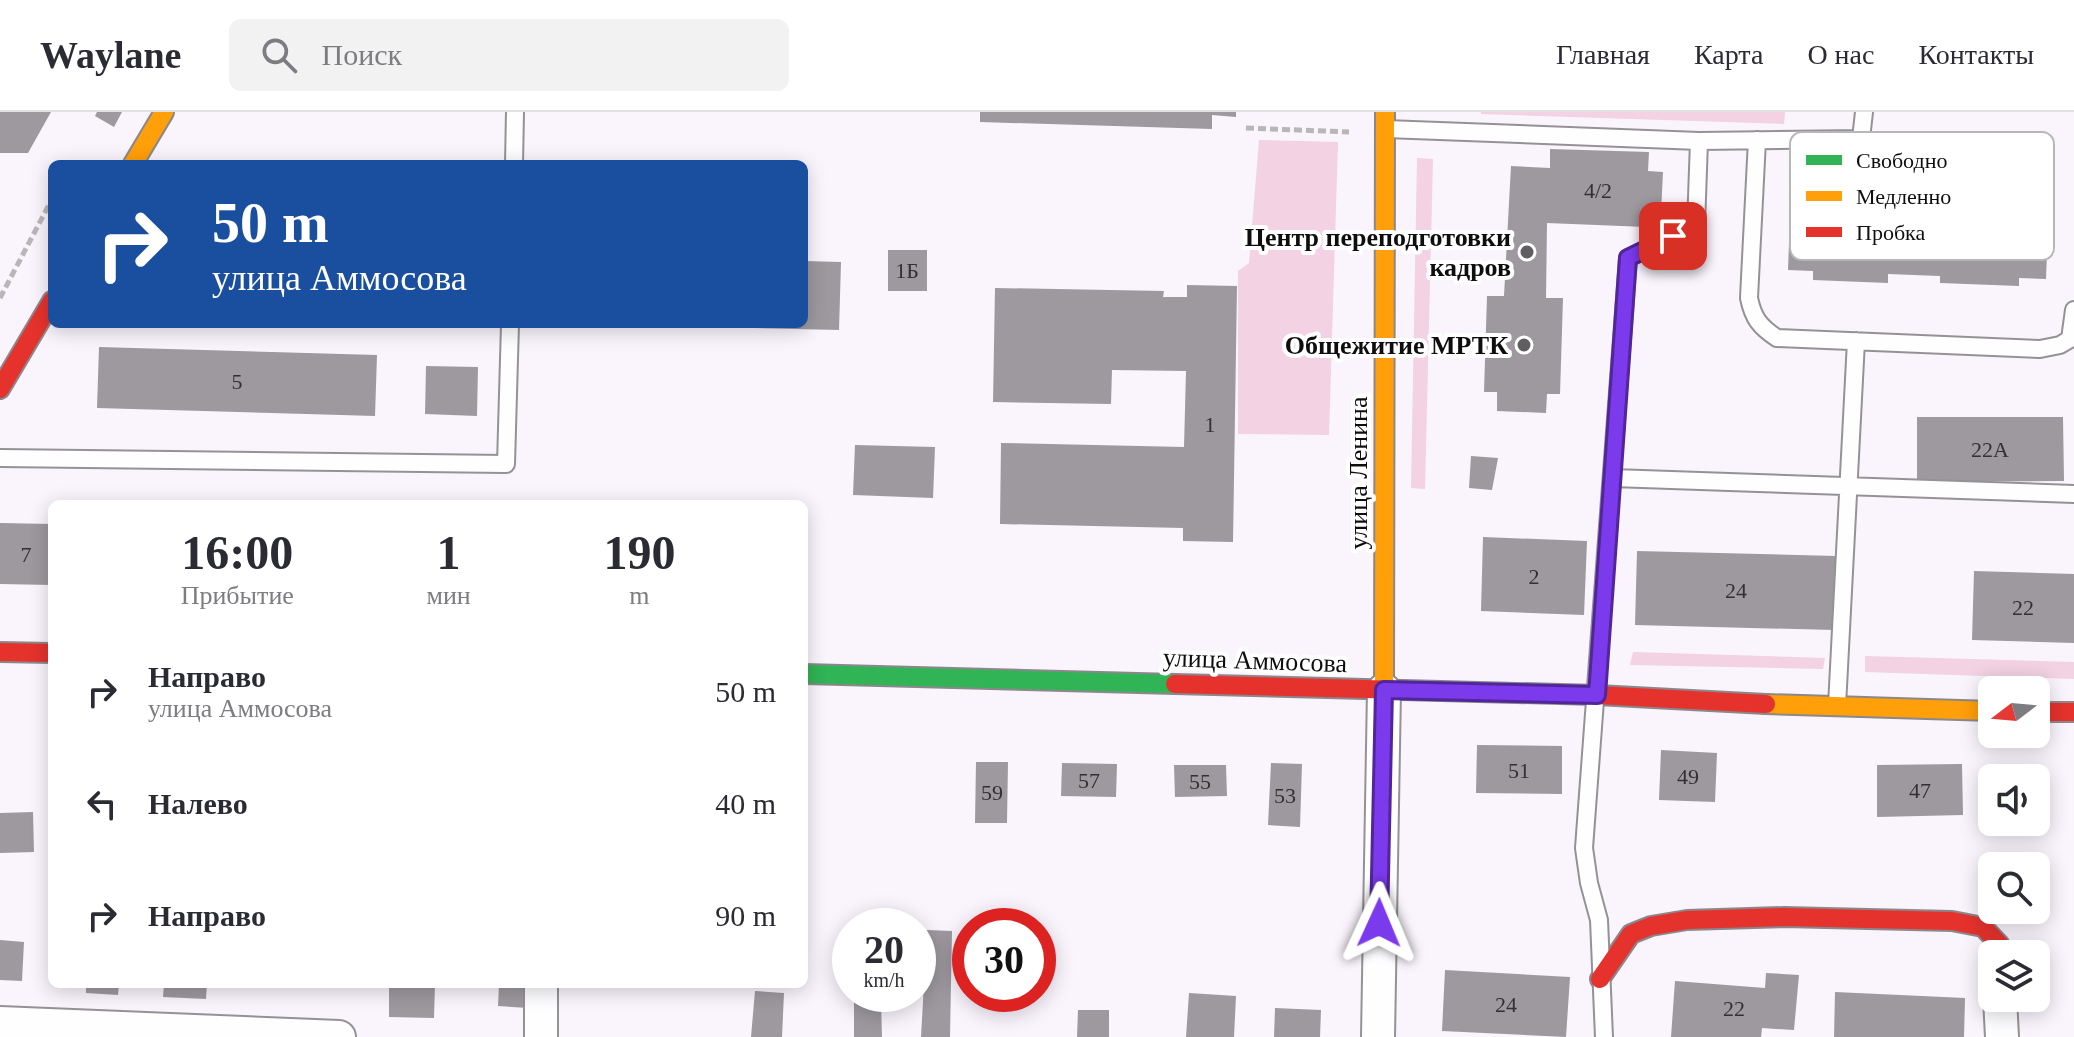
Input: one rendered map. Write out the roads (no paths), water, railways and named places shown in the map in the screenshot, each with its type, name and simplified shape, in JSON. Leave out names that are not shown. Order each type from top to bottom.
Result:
[{"type":"main road","points":[[135,160],[164,112]]},
{"type":"main road","name":"улица Ленина","points":[[1384,690],[1385,121]]},
{"type":"main road","points":[[0,389],[48,308]]},
{"type":"main road","points":[[0,652],[48,653]]},
{"type":"main road","name":"улица Аммосова","points":[[808,674],[1597,695],[1837,708],[1978,711]]},
{"type":"main road","points":[[2050,712],[2074,712]]},
{"type":"main road","points":[[1600,979],[1632,932],[1654,923],[1737,917],[1952,921],[1983,927],[1995,940]]},
{"type":"street","points":[[1378,1037],[1384,690]]},
{"type":"street","points":[[541,988],[541,1037]]},
{"type":"street","points":[[2001,1012],[2002,1037]]},
{"type":"street","points":[[0,1023],[339,1037]]},
{"type":"lane","points":[[514,160],[515,112]]},
{"type":"lane","points":[[1862,132],[1864,112]]},
{"type":"lane","points":[[1385,121],[1699,141],[1790,140]]},
{"type":"lane","points":[[1757,140],[1749,298],[1752,314],[1761,328],[1777,338],[2040,349],[2060,345],[2070,339],[2074,318]]},
{"type":"lane","points":[[1604,1037],[1599,920],[1584,848],[1628,258],[1696,226],[1699,141]]},
{"type":"lane","points":[[0,458],[506,464],[510,328]]},
{"type":"lane","points":[[1837,708],[1856,341]]},
{"type":"lane","points":[[1613,478],[2074,494]]},
{"type":"place","name":"Центр переподготовки кадров","points":[[1527,252]]},
{"type":"place","name":"Общежитие МРТК","points":[[1524,345]]}]
